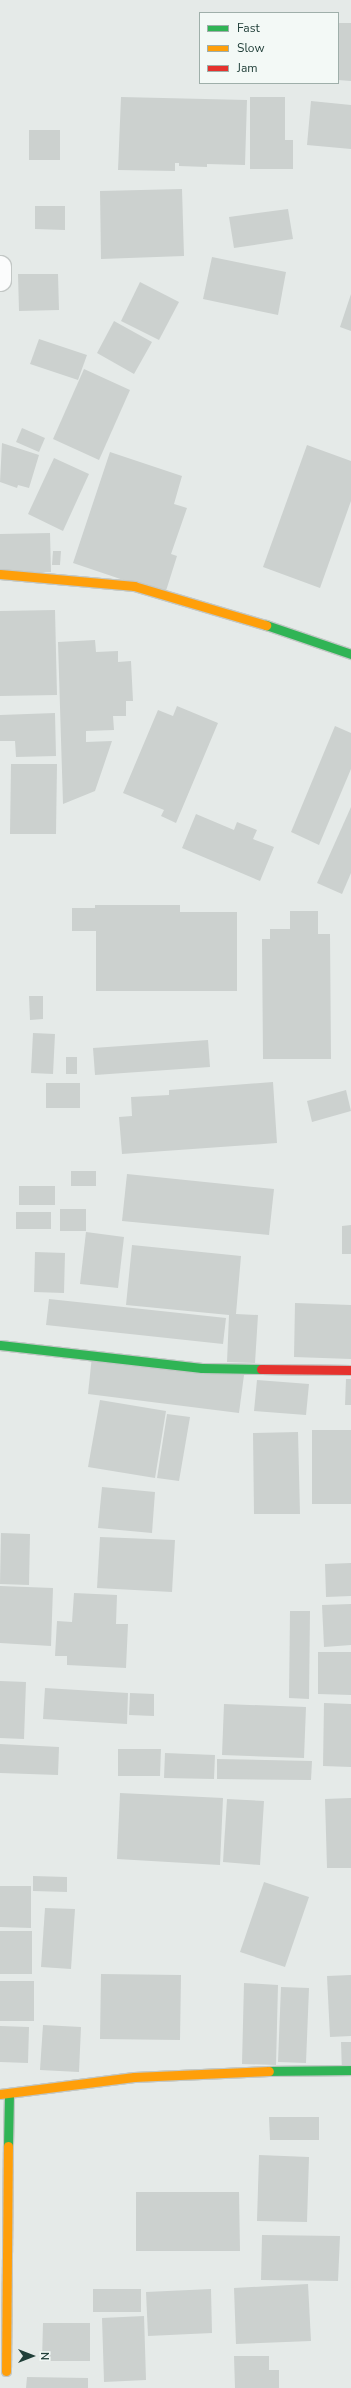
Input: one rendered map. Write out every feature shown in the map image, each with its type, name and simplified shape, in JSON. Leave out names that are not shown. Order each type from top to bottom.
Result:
[{"type":"street","points":[[0,267],[0,280]]},
{"type":"street","points":[[0,574],[134,586],[250,618],[351,654]]},
{"type":"street","points":[[0,1345],[202,1368],[351,1370]]},
{"type":"street","points":[[6,2371],[5,2093],[134,2077],[249,2071],[351,2070]]},
{"type":"building","points":[[339,23],[351,23],[351,81],[339,80]]},
{"type":"building","points":[[121,97],[247,100],[245,165],[207,164],[207,167],[179,166],[179,163],[175,163],[175,171],[118,170]]},
{"type":"building","points":[[250,97],[285,97],[285,140],[293,140],[293,169],[250,169]]},
{"type":"building","points":[[311,101],[351,105],[351,149],[307,145]]},
{"type":"building","points":[[29,130],[60,130],[60,160],[29,160]]},
{"type":"building","points":[[182,189],[184,256],[101,259],[100,191]]},
{"type":"building","points":[[35,206],[65,206],[65,230],[35,229]]},
{"type":"building","points":[[288,209],[293,239],[234,248],[229,217]]},
{"type":"building","points":[[212,257],[286,272],[278,315],[203,299]]},
{"type":"building","points":[[18,274],[58,274],[59,310],[19,311]]},
{"type":"building","points":[[140,282],[179,302],[159,340],[121,321]]},
{"type":"building","points":[[351,294],[351,331],[340,327]]},
{"type":"building","points":[[114,321],[152,342],[134,374],[97,353]]},
{"type":"building","points":[[39,339],[87,355],[78,380],[30,364]]},
{"type":"building","points":[[84,369],[130,390],[99,460],[53,439]]},
{"type":"building","points":[[22,428],[45,438],[39,452],[16,442]]},
{"type":"building","points":[[2,443],[39,455],[29,488],[18,485],[17,488],[0,482]]},
{"type":"building","points":[[307,445],[351,461],[351,501],[320,588],[263,567]]},
{"type":"building","points":[[110,452],[182,476],[174,504],[187,508],[171,554],[177,556],[165,594],[73,563]]},
{"type":"building","points":[[54,458],[89,474],[63,531],[28,514]]},
{"type":"building","points":[[50,533],[51,572],[0,573],[0,534]]},
{"type":"building","points":[[53,551],[61,551],[60,565],[52,565]]},
{"type":"building","points":[[55,610],[57,695],[0,696],[0,611]]},
{"type":"building","points":[[95,640],[96,652],[118,651],[118,662],[131,661],[133,701],[126,701],[126,716],[113,716],[114,730],[86,731],[86,742],[112,741],[95,791],[63,804],[58,642]]},
{"type":"building","points":[[177,706],[218,723],[176,823],[161,816],[164,810],[123,793],[158,710],[173,716]]},
{"type":"building","points":[[55,713],[56,756],[16,757],[15,741],[0,741],[0,715]]},
{"type":"building","points":[[335,726],[351,733],[351,769],[319,845],[291,832]]},
{"type":"building","points":[[11,764],[57,764],[56,834],[10,834]]},
{"type":"building","points":[[351,807],[351,873],[342,894],[317,883]]},
{"type":"building","points":[[196,814],[234,830],[237,822],[257,830],[253,839],[274,847],[260,881],[182,848]]},
{"type":"building","points":[[95,905],[180,905],[180,912],[237,912],[237,991],[96,991],[96,931],[72,931],[72,908],[95,908]]},
{"type":"building","points":[[290,911],[318,911],[318,934],[330,934],[331,1059],[263,1059],[262,939],[270,939],[270,929],[290,929]]},
{"type":"building","points":[[29,996],[43,996],[43,1019],[30,1020]]},
{"type":"building","points":[[33,1033],[55,1034],[53,1074],[31,1073]]},
{"type":"building","points":[[208,1040],[210,1067],[95,1075],[93,1048]]},
{"type":"building","points":[[66,1057],[77,1057],[77,1074],[66,1074]]},
{"type":"building","points":[[273,1082],[277,1143],[122,1154],[119,1117],[132,1116],[131,1097],[169,1095],[169,1090]]},
{"type":"building","points":[[46,1083],[80,1083],[80,1108],[46,1108]]},
{"type":"building","points":[[346,1090],[351,1111],[312,1122],[307,1101]]},
{"type":"building","points":[[71,1171],[96,1171],[96,1186],[71,1186]]},
{"type":"building","points":[[127,1174],[274,1189],[269,1235],[122,1221]]},
{"type":"building","points":[[19,1186],[55,1186],[55,1205],[19,1205]]},
{"type":"building","points":[[60,1209],[86,1209],[86,1231],[60,1231]]},
{"type":"building","points":[[16,1212],[51,1212],[51,1229],[16,1229]]},
{"type":"building","points":[[351,1225],[351,1254],[342,1254],[342,1226]]},
{"type":"building","points":[[86,1232],[124,1237],[118,1288],[80,1284]]},
{"type":"building","points":[[132,1245],[241,1256],[236,1314],[258,1315],[255,1363],[227,1362],[229,1315],[126,1305]]},
{"type":"building","points":[[35,1252],[65,1253],[64,1293],[34,1292]]},
{"type":"building","points":[[49,1299],[226,1318],[223,1344],[46,1325]]},
{"type":"building","points":[[295,1303],[351,1305],[351,1359],[294,1357]]},
{"type":"building","points":[[92,1356],[244,1375],[239,1413],[88,1394]]},
{"type":"building","points":[[346,1379],[351,1379],[351,1405],[345,1405]]},
{"type":"building","points":[[257,1380],[309,1384],[306,1415],[254,1411]]},
{"type":"building","points":[[100,1400],[166,1411],[155,1478],[88,1467]]},
{"type":"building","points":[[167,1414],[190,1417],[179,1481],[157,1478]]},
{"type":"building","points":[[312,1430],[351,1430],[351,1504],[312,1504]]},
{"type":"building","points":[[298,1432],[300,1514],[254,1514],[253,1433]]},
{"type":"building","points":[[102,1487],[155,1492],[152,1533],[98,1528]]},
{"type":"building","points":[[1,1533],[30,1534],[29,1585],[0,1584]]},
{"type":"building","points":[[100,1537],[175,1540],[172,1592],[97,1588]]},
{"type":"building","points":[[351,1563],[351,1596],[326,1597],[325,1564]]},
{"type":"building","points":[[0,1586],[53,1588],[51,1646],[0,1643]]},
{"type":"building","points":[[74,1593],[117,1595],[116,1624],[128,1624],[126,1668],[67,1665],[67,1656],[55,1656],[57,1621],[72,1622]]},
{"type":"building","points":[[351,1604],[351,1645],[324,1647],[322,1605]]},
{"type":"building","points":[[290,1611],[310,1611],[309,1699],[289,1698]]},
{"type":"building","points":[[318,1652],[351,1652],[351,1695],[318,1694]]},
{"type":"building","points":[[0,1681],[26,1682],[24,1739],[0,1738]]},
{"type":"building","points":[[45,1688],[128,1693],[127,1724],[43,1719]]},
{"type":"building","points":[[130,1693],[154,1694],[154,1716],[129,1715]]},
{"type":"building","points":[[324,1703],[351,1704],[351,1767],[323,1766]]},
{"type":"building","points":[[224,1704],[306,1707],[304,1758],[222,1755]]},
{"type":"building","points":[[0,1744],[59,1747],[58,1775],[0,1773]]},
{"type":"building","points":[[118,1749],[161,1749],[160,1776],[118,1776]]},
{"type":"building","points":[[165,1753],[215,1755],[214,1779],[164,1778]]},
{"type":"building","points":[[217,1759],[312,1761],[311,1780],[217,1779]]},
{"type":"building","points":[[120,1793],[223,1798],[220,1865],[117,1859]]},
{"type":"building","points":[[351,1798],[351,1868],[327,1868],[325,1799]]},
{"type":"building","points":[[227,1799],[264,1801],[260,1865],[223,1862]]},
{"type":"building","points":[[33,1876],[67,1877],[67,1892],[33,1891]]},
{"type":"building","points":[[264,1882],[309,1897],[285,1967],[240,1952]]},
{"type":"building","points":[[0,1886],[31,1886],[31,1928],[0,1927]]},
{"type":"building","points":[[45,1908],[75,1909],[71,1969],[41,1967]]},
{"type":"building","points":[[0,1931],[32,1931],[32,1974],[0,1974]]},
{"type":"building","points":[[101,1974],[181,1975],[180,2040],[100,2039]]},
{"type":"building","points":[[351,1975],[351,2036],[330,2037],[327,1976]]},
{"type":"building","points":[[0,1981],[34,1981],[34,2021],[0,2021]]},
{"type":"building","points":[[244,1983],[278,1985],[276,2065],[242,2064]]},
{"type":"building","points":[[281,1987],[309,1988],[306,2063],[278,2062]]},
{"type":"building","points":[[43,2025],[81,2027],[79,2072],[40,2070]]},
{"type":"building","points":[[0,2026],[29,2027],[28,2063],[0,2062]]},
{"type":"building","points":[[341,2042],[351,2042],[351,2074],[342,2074]]},
{"type":"building","points":[[269,2117],[319,2117],[319,2140],[270,2140]]},
{"type":"building","points":[[259,2155],[309,2157],[307,2222],[257,2221]]},
{"type":"building","points":[[136,2192],[239,2192],[240,2251],[136,2251]]},
{"type":"building","points":[[262,2235],[340,2236],[338,2281],[261,2280]]},
{"type":"building","points":[[308,2284],[311,2341],[236,2344],[234,2288]]},
{"type":"building","points":[[93,2289],[141,2289],[141,2312],[93,2312]]},
{"type":"building","points":[[211,2289],[212,2333],[148,2336],[146,2292]]},
{"type":"building","points":[[144,2316],[146,2380],[104,2382],[102,2318]]},
{"type":"building","points":[[43,2323],[90,2323],[90,2361],[42,2361]]},
{"type":"building","points":[[234,2356],[269,2356],[269,2370],[279,2370],[279,2388],[235,2388]]},
{"type":"building","points":[[27,2377],[88,2378],[88,2388],[26,2388]]},
{"type":"traffic: fast","points":[[266,625],[351,654]]},
{"type":"traffic: fast","points":[[0,1345],[202,1368],[261,1369]]},
{"type":"traffic: fast","points":[[269,2071],[351,2070]]},
{"type":"traffic: fast","points":[[8,2146],[9,2093]]},
{"type":"traffic: slow","points":[[0,574],[134,586],[266,625]]},
{"type":"traffic: slow","points":[[0,2094],[134,2077],[269,2071]]},
{"type":"traffic: slow","points":[[6,2371],[8,2146]]},
{"type":"traffic: jam","points":[[261,1369],[351,1370]]}]
